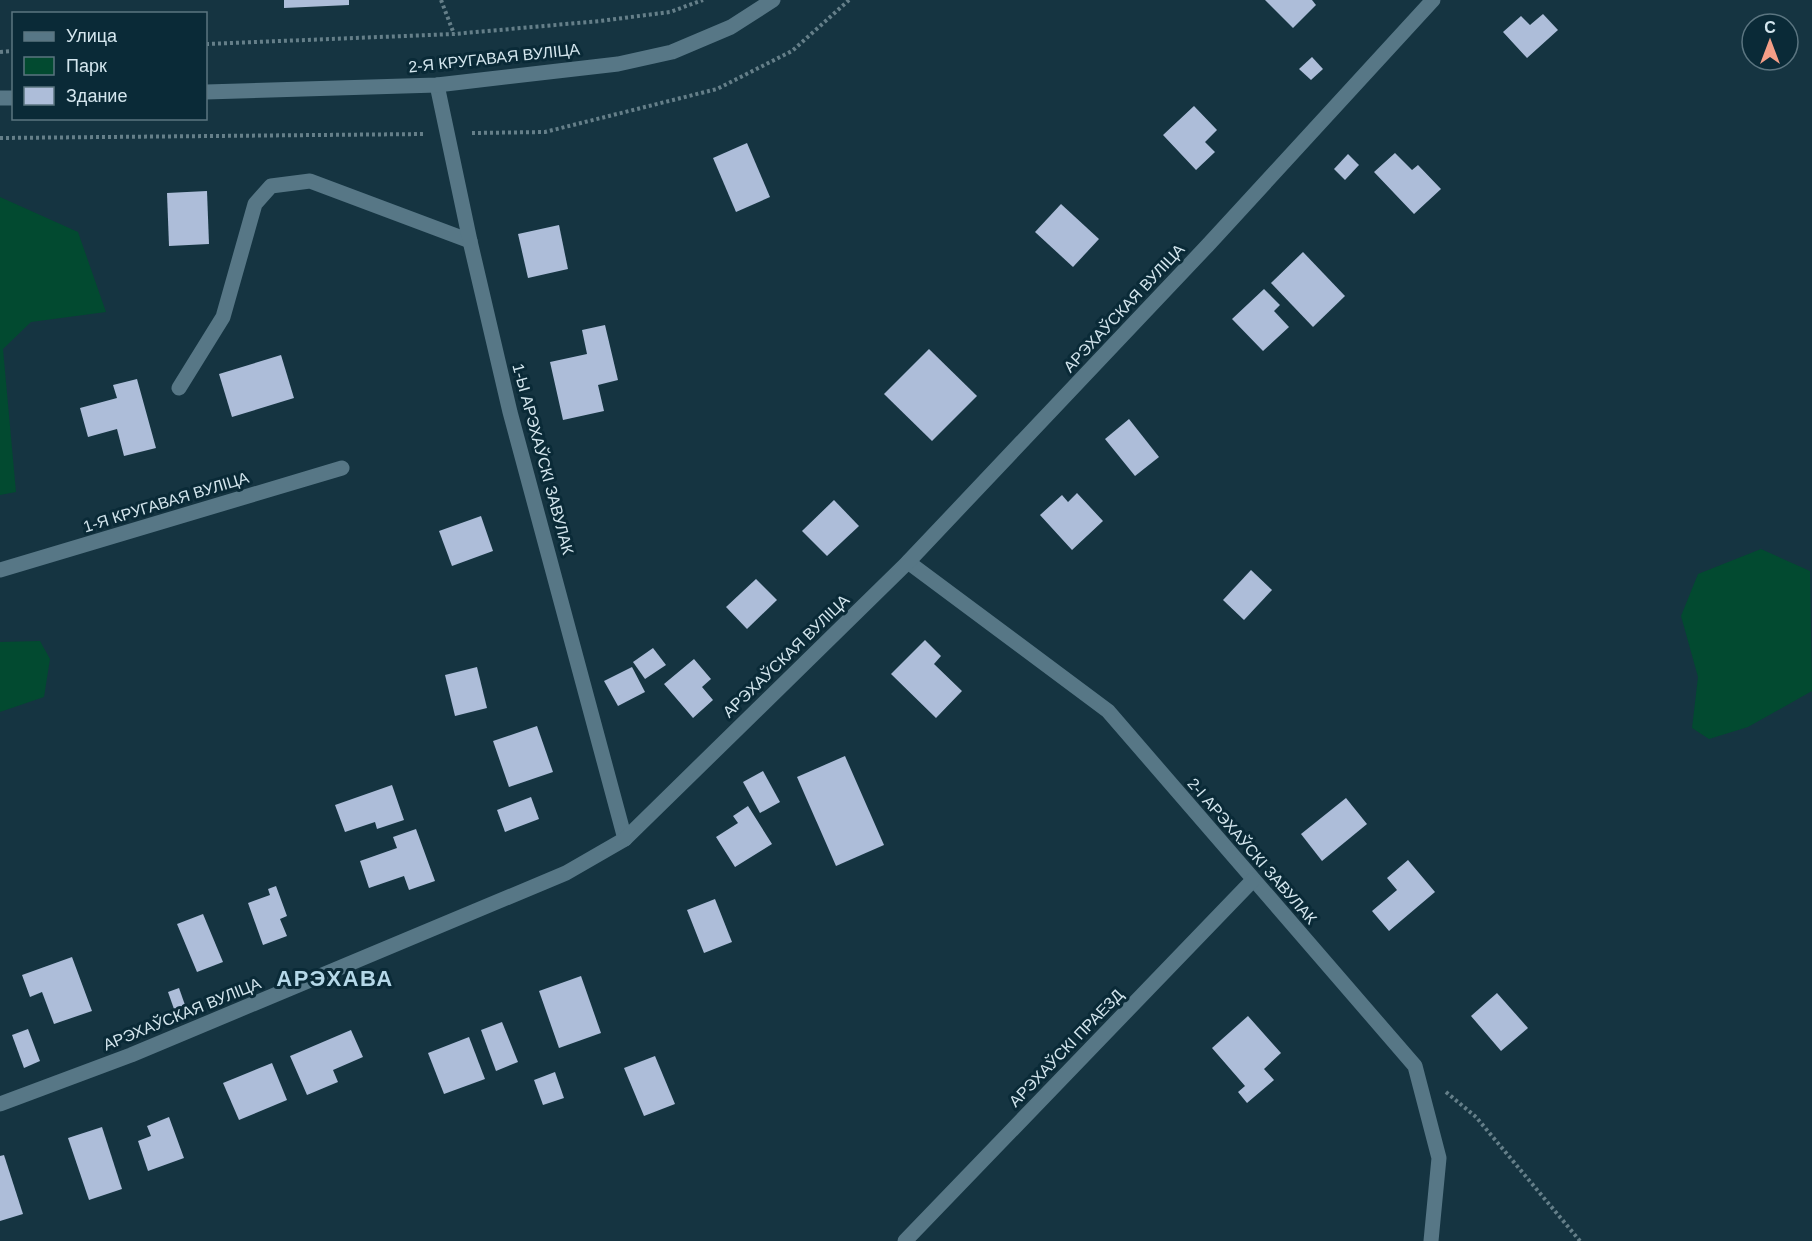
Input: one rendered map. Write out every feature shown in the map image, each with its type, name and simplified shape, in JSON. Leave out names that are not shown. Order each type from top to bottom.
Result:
[{"type":"street","name":"2-Я КРУГАВАЯ ВУЛІЦА","points":[[207,92],[437,85],[618,64],[672,52],[731,27],[773,0]]},
{"type":"street","name":"АРЭХАЎСКАЯ ВУЛІЦА","points":[[0,1104],[131,1055],[566,873],[626,838],[908,562],[1208,245],[1433,0]]},
{"type":"street","name":"1-Ы АРЭХАЎСКІ ЗАВУЛАК","points":[[437,85],[510,412],[626,838]]},
{"type":"street","points":[[179,388],[223,317],[255,204],[272,186],[310,181],[470,241]]},
{"type":"street","name":"1-Я КРУГАВАЯ ВУЛІЦА","points":[[0,570],[342,468]]},
{"type":"street","name":"2-І АРЭХАЎСКІ ЗАВУЛАК","points":[[908,562],[1108,711],[1252,880],[1416,1066],[1439,1158],[1431,1241]]},
{"type":"street","name":"АРЭХАЎСКІ ПРАЕЗД","points":[[905,1241],[1252,880]]},
{"type":"path","points":[[441,0],[454,34]]},
{"type":"path","points":[[207,44],[454,34],[600,21],[670,12],[703,0]]},
{"type":"path","points":[[1416,1066],[1476,1117],[1580,1241]]},
{"type":"green space","points":[[0,197],[78,232],[106,312],[31,322],[3,349],[16,492],[0,495]]},
{"type":"green space","points":[[1761,549],[1810,571],[1812,691],[1748,727],[1709,739],[1692,728],[1698,677],[1681,616],[1698,574]]},
{"type":"green space","points":[[40,641],[50,659],[44,697],[0,712],[0,642]]},
{"type":"building","points":[[284,0],[349,0],[349,5],[284,8]]},
{"type":"building","points":[[1265,0],[1312,0],[1316,5],[1293,28]]},
{"type":"building","points":[[1543,14],[1558,30],[1527,58],[1503,32],[1521,16],[1530,25]]},
{"type":"building","points":[[1312,57],[1323,69],[1311,80],[1299,69]]},
{"type":"building","points":[[1194,106],[1217,130],[1205,142],[1215,152],[1196,170],[1163,135]]},
{"type":"building","points":[[747,143],[770,197],[736,212],[713,158]]},
{"type":"building","points":[[1395,153],[1412,170],[1418,165],[1441,189],[1414,214],[1374,172]]},
{"type":"building","points":[[1348,154],[1359,165],[1345,180],[1334,169]]},
{"type":"building","points":[[207,191],[209,244],[169,246],[167,193]]},
{"type":"building","points":[[1061,204],[1099,239],[1073,267],[1035,232]]},
{"type":"building","points":[[559,225],[568,269],[528,278],[518,234]]},
{"type":"building","points":[[1303,252],[1345,296],[1313,327],[1271,283]]},
{"type":"building","points":[[1264,289],[1280,305],[1274,311],[1289,327],[1263,351],[1232,319]]},
{"type":"building","points":[[605,325],[618,380],[598,385],[604,411],[563,420],[550,362],[587,354],[582,330]]},
{"type":"building","points":[[929,349],[977,396],[932,441],[884,394]]},
{"type":"building","points":[[281,355],[294,398],[232,417],[219,374]]},
{"type":"building","points":[[137,379],[156,448],[124,456],[117,429],[88,437],[80,408],[117,398],[113,385]]},
{"type":"building","points":[[1129,419],[1159,457],[1135,476],[1105,439]]},
{"type":"building","points":[[1077,493],[1103,521],[1072,550],[1040,515],[1062,495],[1068,502]]},
{"type":"building","points":[[834,500],[859,526],[827,556],[802,531]]},
{"type":"building","points":[[481,516],[493,551],[452,566],[439,531]]},
{"type":"building","points":[[1251,570],[1272,590],[1244,620],[1223,600]]},
{"type":"building","points":[[756,579],[777,600],[747,629],[726,607]]},
{"type":"building","points":[[925,640],[941,656],[934,664],[962,691],[936,718],[891,674]]},
{"type":"building","points":[[653,648],[666,665],[645,679],[633,662]]},
{"type":"building","points":[[694,659],[711,679],[702,687],[713,700],[693,718],[664,684]]},
{"type":"building","points":[[477,667],[487,708],[455,716],[445,675]]},
{"type":"building","points":[[632,667],[645,692],[618,706],[604,681]]},
{"type":"building","points":[[537,726],[553,772],[509,787],[493,741]]},
{"type":"building","points":[[845,756],[884,845],[836,866],[797,777]]},
{"type":"building","points":[[763,771],[780,802],[760,813],[743,782]]},
{"type":"building","points":[[392,785],[404,820],[377,829],[375,822],[345,832],[335,805]]},
{"type":"building","points":[[531,797],[539,819],[505,832],[497,810]]},
{"type":"building","points":[[1346,798],[1367,824],[1322,861],[1301,834]]},
{"type":"building","points":[[748,806],[772,844],[735,867],[716,837],[738,823],[733,816]]},
{"type":"building","points":[[416,829],[435,881],[409,890],[404,876],[369,888],[360,861],[397,848],[393,837]]},
{"type":"building","points":[[1408,860],[1435,892],[1389,931],[1372,911],[1397,890],[1387,878]]},
{"type":"building","points":[[276,886],[287,916],[280,919],[287,936],[263,945],[248,903],[270,895],[268,889]]},
{"type":"building","points":[[715,899],[732,942],[704,953],[687,910]]},
{"type":"building","points":[[203,914],[223,962],[197,972],[177,924]]},
{"type":"building","points":[[72,957],[92,1011],[54,1024],[42,992],[30,997],[22,975]]},
{"type":"building","points":[[581,976],[601,1033],[559,1048],[539,991]]},
{"type":"building","points":[[179,988],[185,1005],[174,1009],[168,992]]},
{"type":"building","points":[[1497,993],[1528,1028],[1501,1051],[1471,1016]]},
{"type":"building","points":[[1248,1016],[1281,1053],[1264,1069],[1274,1080],[1247,1103],[1238,1092],[1245,1086],[1212,1048]]},
{"type":"building","points":[[502,1022],[518,1062],[496,1071],[481,1030]]},
{"type":"building","points":[[28,1029],[40,1061],[24,1068],[12,1035]]},
{"type":"building","points":[[351,1030],[363,1057],[333,1070],[338,1082],[307,1095],[290,1056]]},
{"type":"building","points":[[469,1037],[485,1079],[444,1094],[428,1053]]},
{"type":"building","points":[[655,1056],[675,1104],[644,1116],[624,1068]]},
{"type":"building","points":[[272,1063],[287,1100],[239,1120],[223,1083]]},
{"type":"building","points":[[555,1072],[564,1098],[543,1105],[534,1080]]},
{"type":"building","points":[[169,1117],[184,1158],[148,1171],[138,1141],[151,1136],[147,1126]]},
{"type":"building","points":[[102,1127],[122,1189],[89,1200],[68,1138]]},
{"type":"building","points":[[4,1155],[23,1214],[0,1221],[0,1156]]},
{"type":"district","name":"АРЭХАВА","points":[[335,978]]}]
